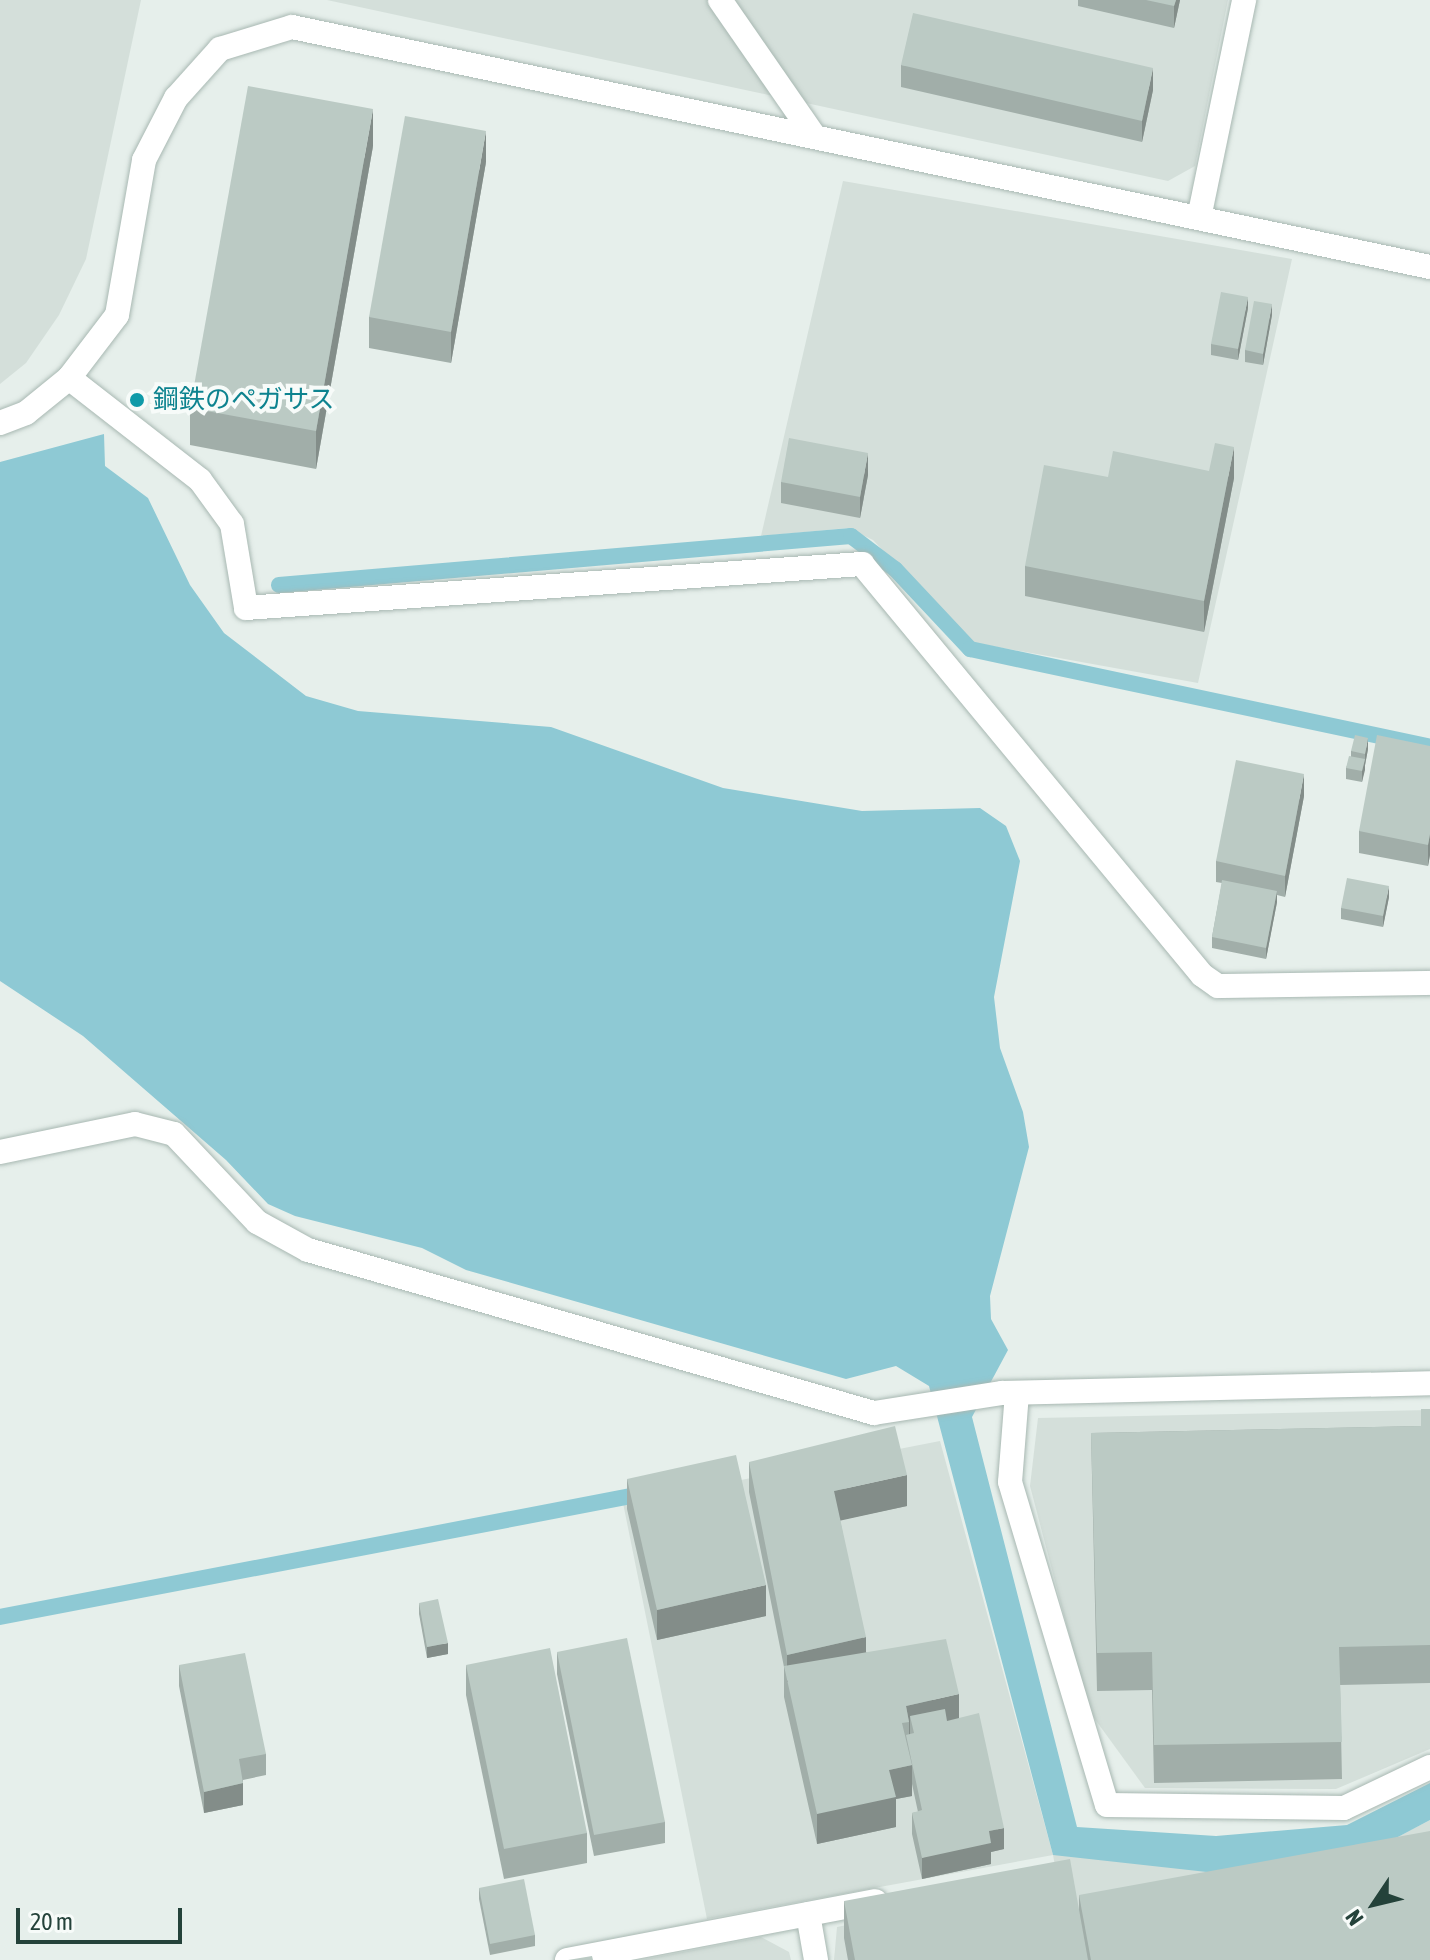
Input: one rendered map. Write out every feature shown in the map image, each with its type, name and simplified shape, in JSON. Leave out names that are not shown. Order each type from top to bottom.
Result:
[{"type":"street","points":[[720,0],[814,136]]},
{"type":"street","points":[[1199,218],[1244,0]]},
{"type":"street","points":[[0,423],[26,413],[69,378],[117,315],[144,160],[176,98],[220,49],[292,27],[1430,267]]},
{"type":"street","points":[[69,378],[200,480],[232,524],[246,608],[862,564],[1202,975],[1218,986],[1430,983]]},
{"type":"street","points":[[0,1152],[135,1124],[174,1134],[257,1222],[308,1250],[874,1413],[1010,1393],[1430,1383]]},
{"type":"street","points":[[1010,1393],[1010,1482],[1107,1805],[1344,1808],[1430,1767]]},
{"type":"street","points":[[567,1960],[901,1896]]},
{"type":"street","points":[[808,1914],[816,1960]]},
{"type":"shaded area","points":[[0,0],[141,0],[86,259],[59,315],[26,363],[0,384]]},
{"type":"shaded area","points":[[327,0],[1228,0],[1195,166],[1168,181]]},
{"type":"shaded area","points":[[843,181],[1292,259],[1198,683],[970,642],[873,540],[848,528],[761,536]]},
{"type":"shaded area","points":[[1430,1410],[1430,1749],[1336,1789],[1145,1788],[1089,1711],[1030,1486],[1038,1418]]},
{"type":"shaded area","points":[[940,1441],[1053,1855],[707,1919],[623,1503]]},
{"type":"shaded area","points":[[1430,1820],[1430,1960],[834,1960],[837,1927],[1058,1882],[1053,1855],[1361,1856]]},
{"type":"shaded area","points":[[761,1937],[789,1952],[791,1960],[641,1960]]},
{"type":"water","points":[[104,434],[105,466],[148,498],[190,585],[224,633],[306,696],[358,711],[551,727],[723,788],[862,811],[980,808],[1006,826],[1020,861],[994,997],[1000,1048],[1023,1112],[1029,1147],[990,1296],[991,1319],[1008,1350],[972,1417],[1077,1827],[1216,1836],[1347,1825],[1430,1783],[1430,1820],[1362,1856],[1216,1873],[1053,1855],[929,1386],[896,1366],[846,1379],[466,1270],[422,1248],[295,1216],[268,1204],[226,1160],[83,1036],[0,981],[0,462]]},
{"type":"building","points":[[1146,0],[1176,0],[1174,6]]},
{"type":"building","points":[[913,13],[1153,68],[1142,121],[901,65]]},
{"type":"building","points":[[248,86],[373,109],[316,431],[190,408]]},
{"type":"building","points":[[405,116],[486,131],[451,332],[369,317]]},
{"type":"building","points":[[1221,292],[1248,297],[1238,349],[1211,344]]},
{"type":"building","points":[[1254,301],[1272,304],[1263,354],[1245,350]]},
{"type":"building","points":[[789,438],[868,453],[860,497],[781,482]]},
{"type":"building","points":[[1215,443],[1234,447],[1204,601],[1025,566],[1044,465],[1108,477],[1113,451],[1209,471]]},
{"type":"building","points":[[1355,735],[1368,738],[1365,754],[1351,751]]},
{"type":"building","points":[[1377,735],[1430,746],[1428,845],[1359,831]]},
{"type":"building","points":[[1349,756],[1365,759],[1362,771],[1346,768]]},
{"type":"building","points":[[1236,760],[1304,774],[1285,876],[1216,861]]},
{"type":"building","points":[[1347,878],[1389,886],[1383,916],[1341,908]]},
{"type":"building","points":[[1222,880],[1277,891],[1266,948],[1212,937]]},
{"type":"building","points":[[1421,1409],[1430,1409],[1430,1645],[1339,1647],[1342,1742],[1154,1745],[1152,1652],[1097,1653],[1091,1433],[1421,1426]]},
{"type":"building","points":[[895,1426],[907,1475],[834,1491],[866,1637],[787,1655],[749,1462]]},
{"type":"building","points":[[736,1455],[766,1585],[657,1610],[627,1479]]},
{"type":"building","points":[[438,1599],[448,1643],[427,1647],[419,1603]]},
{"type":"building","points":[[627,1638],[665,1822],[594,1835],[557,1652]]},
{"type":"building","points":[[946,1639],[959,1694],[906,1706],[909,1722],[902,1723],[912,1765],[889,1770],[896,1797],[817,1814],[784,1666]]},
{"type":"building","points":[[550,1648],[587,1833],[504,1849],[466,1665]]},
{"type":"building","points":[[245,1653],[266,1754],[239,1759],[243,1783],[204,1792],[179,1665]]},
{"type":"building","points":[[945,1709],[947,1721],[979,1713],[1004,1828],[989,1831],[991,1843],[922,1858],[912,1813],[922,1810],[906,1735],[914,1733],[910,1716]]},
{"type":"building","points":[[1430,1831],[1430,1960],[1091,1960],[1079,1895]]},
{"type":"building","points":[[1070,1859],[1088,1960],[855,1960],[844,1901]]},
{"type":"building","points":[[524,1879],[535,1935],[490,1944],[479,1888]]},
{"type":"building","points":[[592,1956],[593,1960],[568,1960]]},
{"type":"waterway","points":[[279,585],[851,536],[895,569],[970,649],[1430,747]]},
{"type":"waterway","points":[[0,1617],[647,1493]]},
{"type":"place","name":"鋼鉄のペガサス","points":[[137,400]]}]
